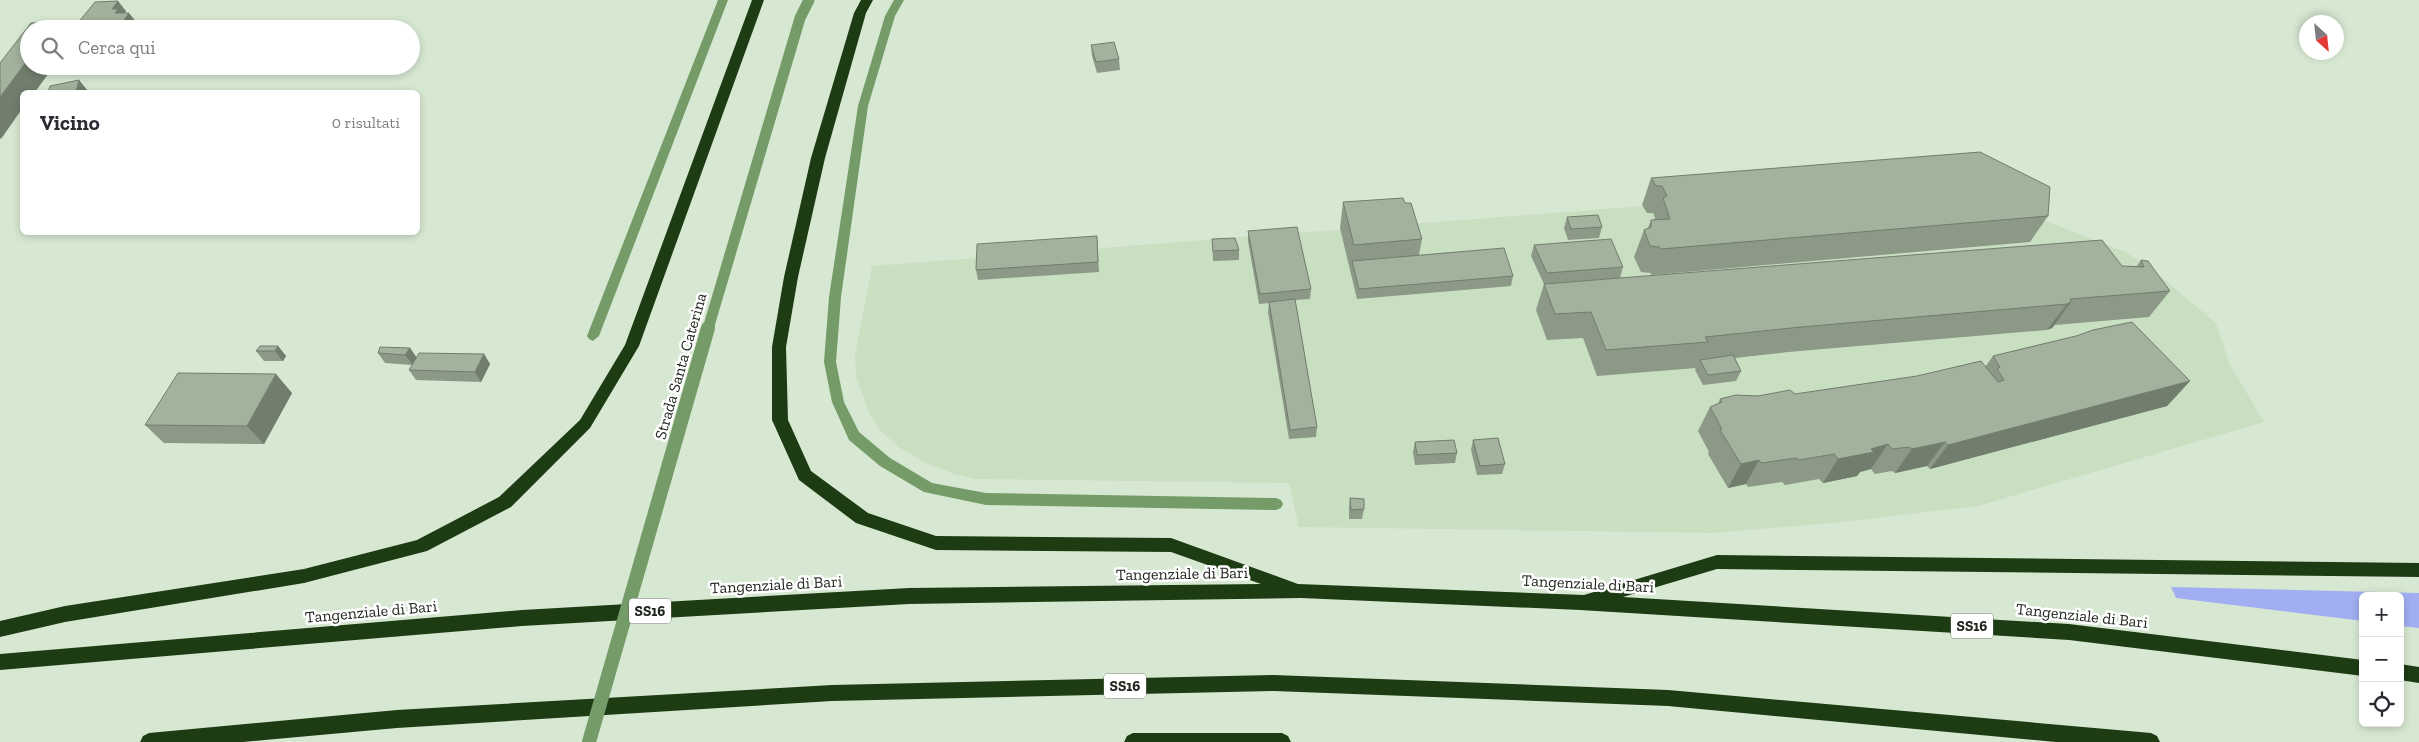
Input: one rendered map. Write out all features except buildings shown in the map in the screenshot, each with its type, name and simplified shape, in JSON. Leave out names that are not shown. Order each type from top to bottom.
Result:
[{"type":"highway","points":[[0,629],[65,614],[314,574],[421,546],[505,502],[585,424],[632,346],[758,0]]},
{"type":"highway","points":[[867,0],[860,13],[818,158],[791,276],[779,347],[780,420],[805,474],[862,518],[936,543],[1172,545],[1302,591]]},
{"type":"highway","points":[[1580,602],[1717,562],[2419,570]]},
{"type":"highway","name":"Tangenziale di Bari","points":[[0,662],[522,618],[899,597],[1302,591],[1580,602],[2069,632],[2359,668]]},
{"type":"highway","points":[[2404,672],[2419,674]]},
{"type":"highway","name":"SS16","points":[[149,742],[397,719],[832,693],[1274,683],[1668,698],[2151,742]]},
{"type":"highway","points":[[2052,742],[2101,736]]},
{"type":"highway","points":[[1133,742],[1282,742]]},
{"type":"street","points":[[593,336],[724,0]]},
{"type":"street","name":"Strada Santa Caterina","points":[[589,742],[736,232],[800,18],[809,0]]},
{"type":"street","points":[[899,0],[890,16],[863,106],[835,297],[830,362],[838,402],[854,436],[885,462],[929,488],[986,499],[1276,504]]},
{"type":"shaded area","points":[[1964,181],[2032,216],[2126,252],[2153,270],[2216,323],[2229,363],[2264,422],[1978,506],[1842,522],[1714,533],[1299,527],[1289,483],[974,479],[954,474],[926,463],[900,448],[881,431],[870,415],[856,376],[855,355],[872,266]]},
{"type":"shaded area","points":[[2171,587],[2378,592],[2359,592],[2359,621],[2176,598]]},
{"type":"shaded area","points":[[2404,593],[2419,593],[2419,628],[2404,626]]}]
